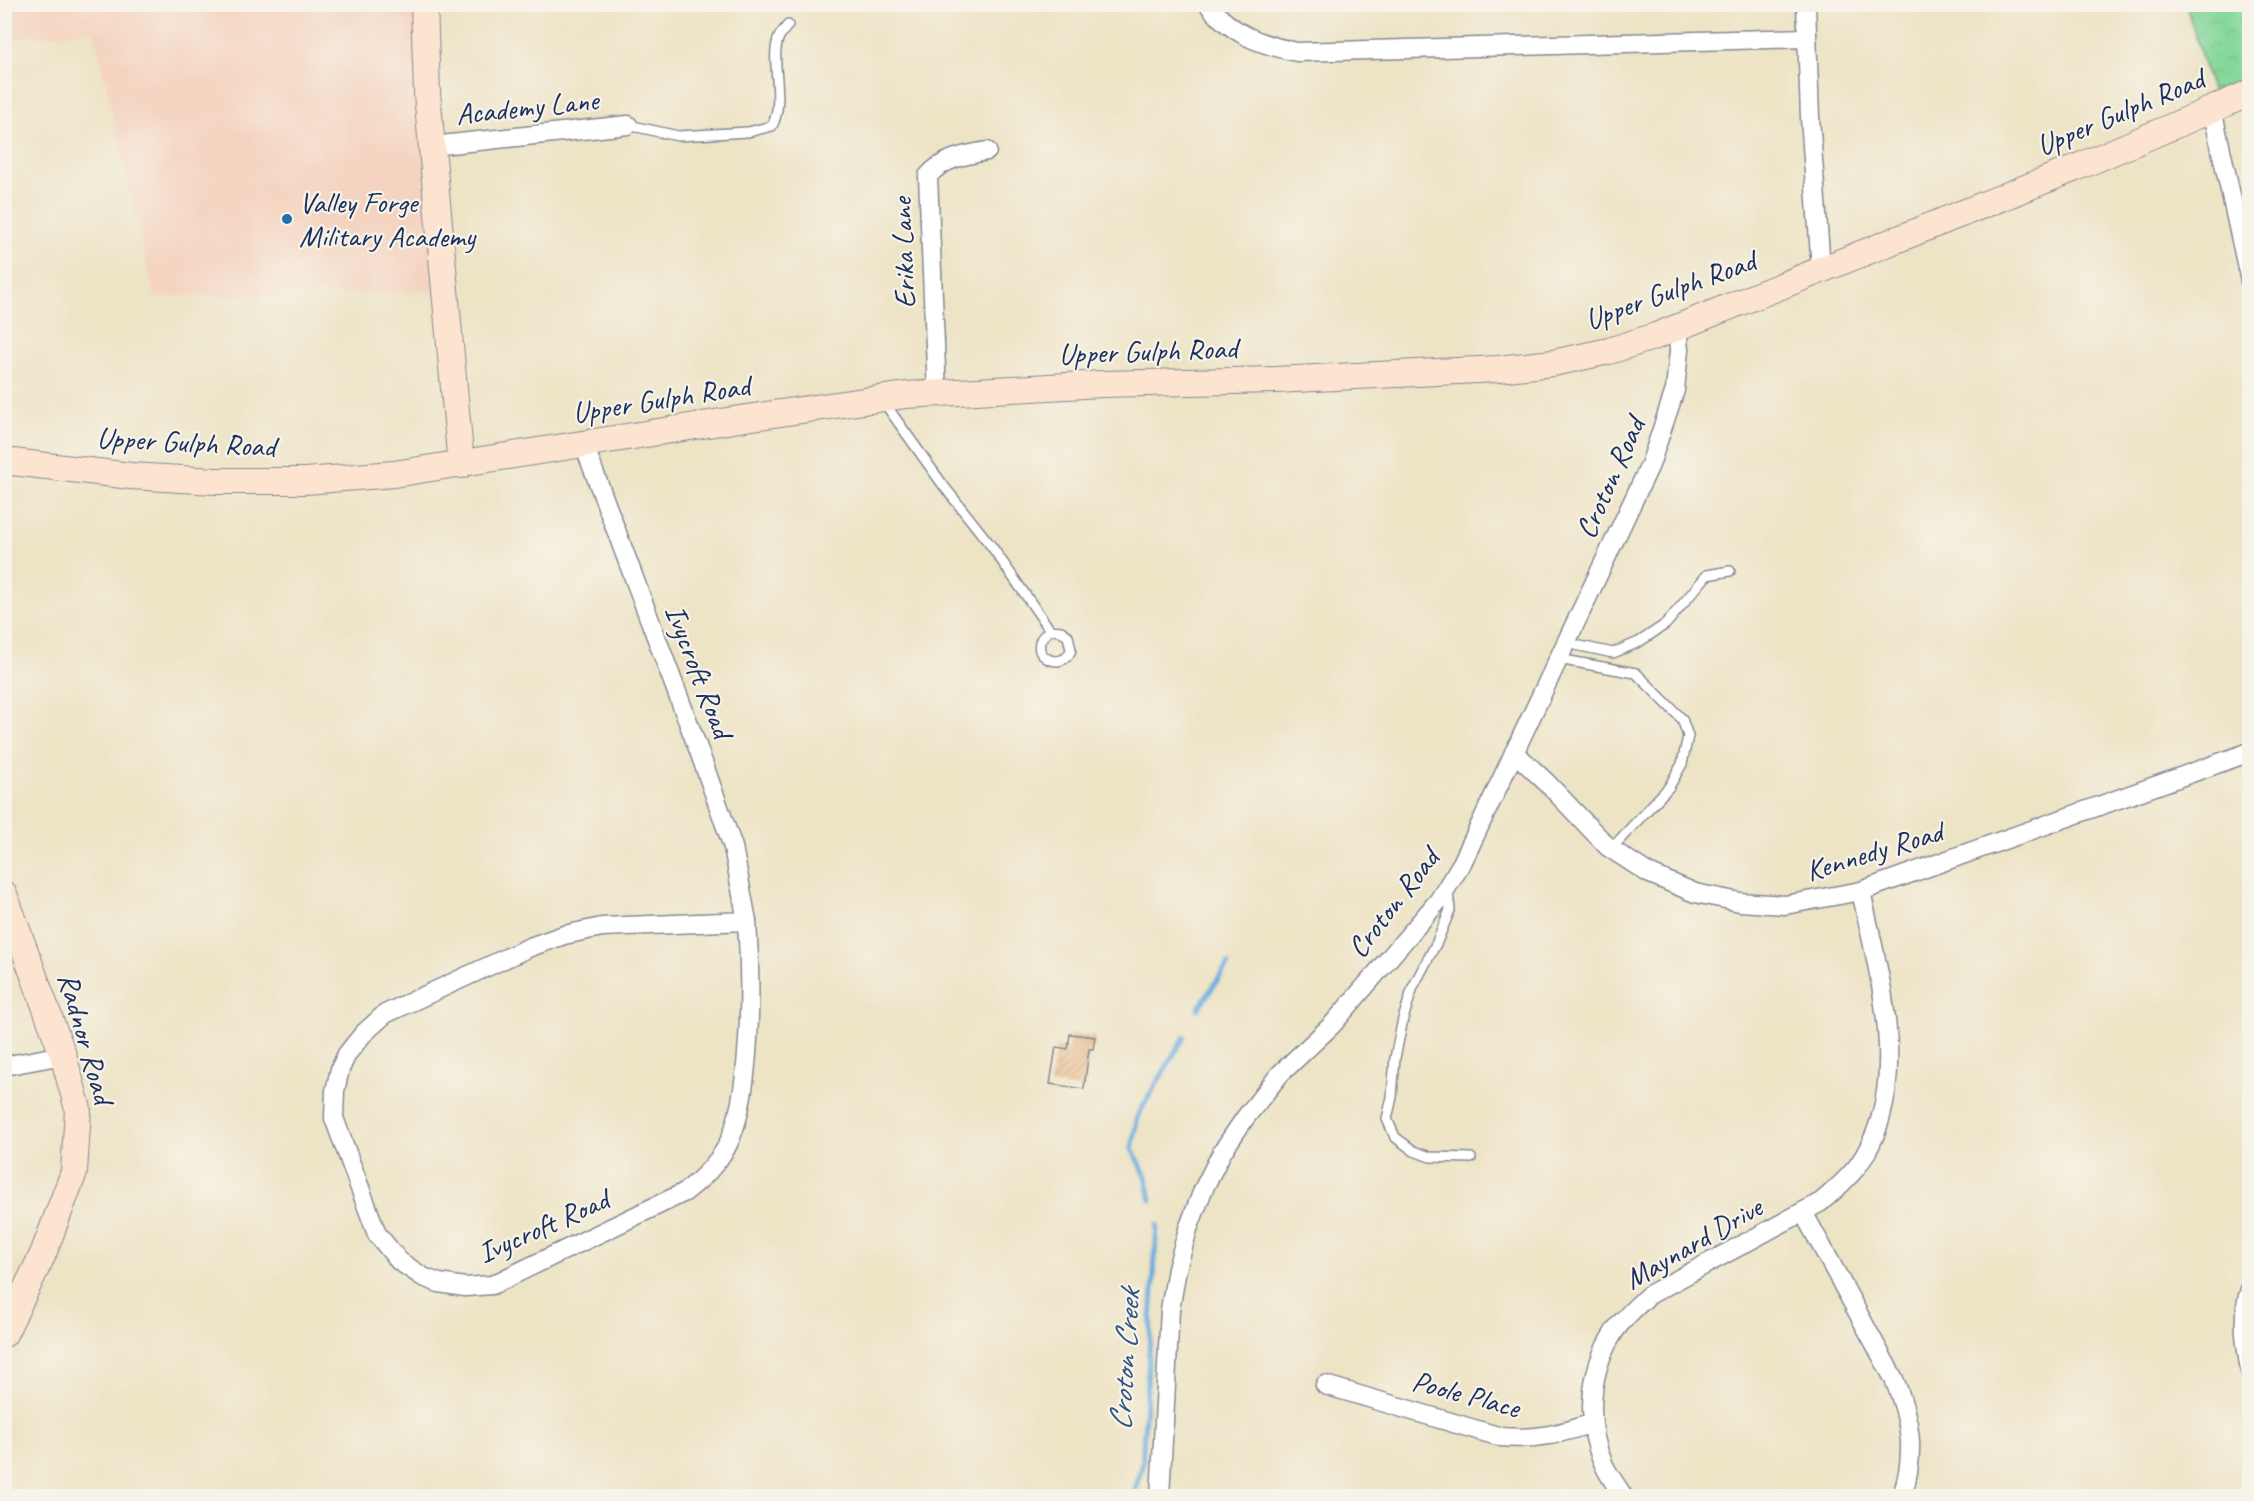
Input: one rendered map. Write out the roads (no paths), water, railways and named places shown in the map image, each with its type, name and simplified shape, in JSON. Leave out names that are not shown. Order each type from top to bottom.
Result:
[{"type":"street","points":[[424,4],[427,93],[460,465]]},
{"type":"street","points":[[1208,4],[1230,28],[1246,37],[1297,52],[1808,38]]},
{"type":"street","points":[[1806,4],[1810,118],[1821,269]]},
{"type":"street","name":"Upper Gulph Road","points":[[4,461],[130,476],[216,481],[305,480],[394,474],[460,465],[746,418],[936,393],[1102,384],[1275,380],[1498,369],[1553,363],[1609,351],[1677,327],[2073,169],[2250,93]]},
{"type":"street","points":[[2212,109],[2250,281]]},
{"type":"street","name":"Academy Lane","points":[[432,146],[628,125]]},
{"type":"street","name":"Erika Lane","points":[[936,393],[928,176],[948,161],[963,155],[987,151]]},
{"type":"street","name":"Croton Road","points":[[1160,1497],[1170,1310],[1177,1269],[1188,1228],[1203,1190],[1222,1152],[1245,1118],[1280,1074],[1332,1025],[1439,900],[1462,863],[1650,465],[1675,390],[1679,350],[1677,327]]},
{"type":"street","name":"Ivycroft Road","points":[[584,445],[733,846],[747,921],[748,1003],[740,1108],[725,1149],[711,1168],[685,1191],[492,1285],[465,1287],[439,1283],[423,1277],[399,1261],[377,1234],[334,1118],[335,1091],[340,1069],[346,1054],[363,1034],[385,1014],[530,947],[564,935],[602,927],[747,921]]},
{"type":"street","name":"Kennedy Road","points":[[1514,752],[1611,849],[1648,873],[1695,893],[1740,902],[1785,905],[1862,891],[2250,752]]},
{"type":"street","name":"Maynard Drive","points":[[1623,1497],[1604,1466],[1593,1423],[1592,1398],[1596,1377],[1603,1353],[1614,1332],[1629,1313],[1649,1295],[1821,1202],[1857,1166],[1870,1146],[1880,1122],[1886,1096],[1885,1015],[1880,972],[1862,891]]},
{"type":"street","name":"Radnor Road","points":[[4,1334],[43,1254],[74,1172],[78,1110],[63,1054],[5,895]]},
{"type":"street","points":[[4,1066],[63,1054]]},
{"type":"street","name":"Maynard Drive","points":[[1803,1212],[1894,1379],[1905,1405],[1910,1434],[1910,1462],[1902,1497]]},
{"type":"street","points":[[2250,1289],[2245,1305],[2244,1322],[2250,1370]]},
{"type":"street","name":"Poole Place","points":[[1324,1385],[1501,1437],[1527,1439],[1551,1436],[1593,1423]]},
{"type":"lane","points":[[628,125],[678,136],[748,132],[772,126],[776,119],[778,96],[776,58],[778,38],[788,25]]},
{"type":"lane","points":[[881,399],[943,485],[992,547],[1050,630]]},
{"type":"lane","points":[[1562,651],[1613,653],[1630,646],[1666,624],[1707,574],[1730,571]]},
{"type":"lane","points":[[1562,651],[1636,673],[1682,720],[1688,736],[1682,764],[1669,787],[1611,849]]},
{"type":"lane","points":[[1448,885],[1450,910],[1437,942],[1413,987],[1403,1019],[1395,1058],[1388,1119],[1395,1137],[1414,1151],[1430,1157],[1471,1158]]},
{"type":"waterway","name":"Croton Creek","points":[[1198,1009],[1228,964]]},
{"type":"waterway","name":"Croton Creek","points":[[1151,1200],[1146,1176],[1132,1149],[1138,1115],[1184,1037]]},
{"type":"waterway","name":"Croton Creek","points":[[1133,1496],[1142,1467],[1157,1225]]},
{"type":"place","name":"Valley Forge Military Academy","points":[[287,219]]}]
